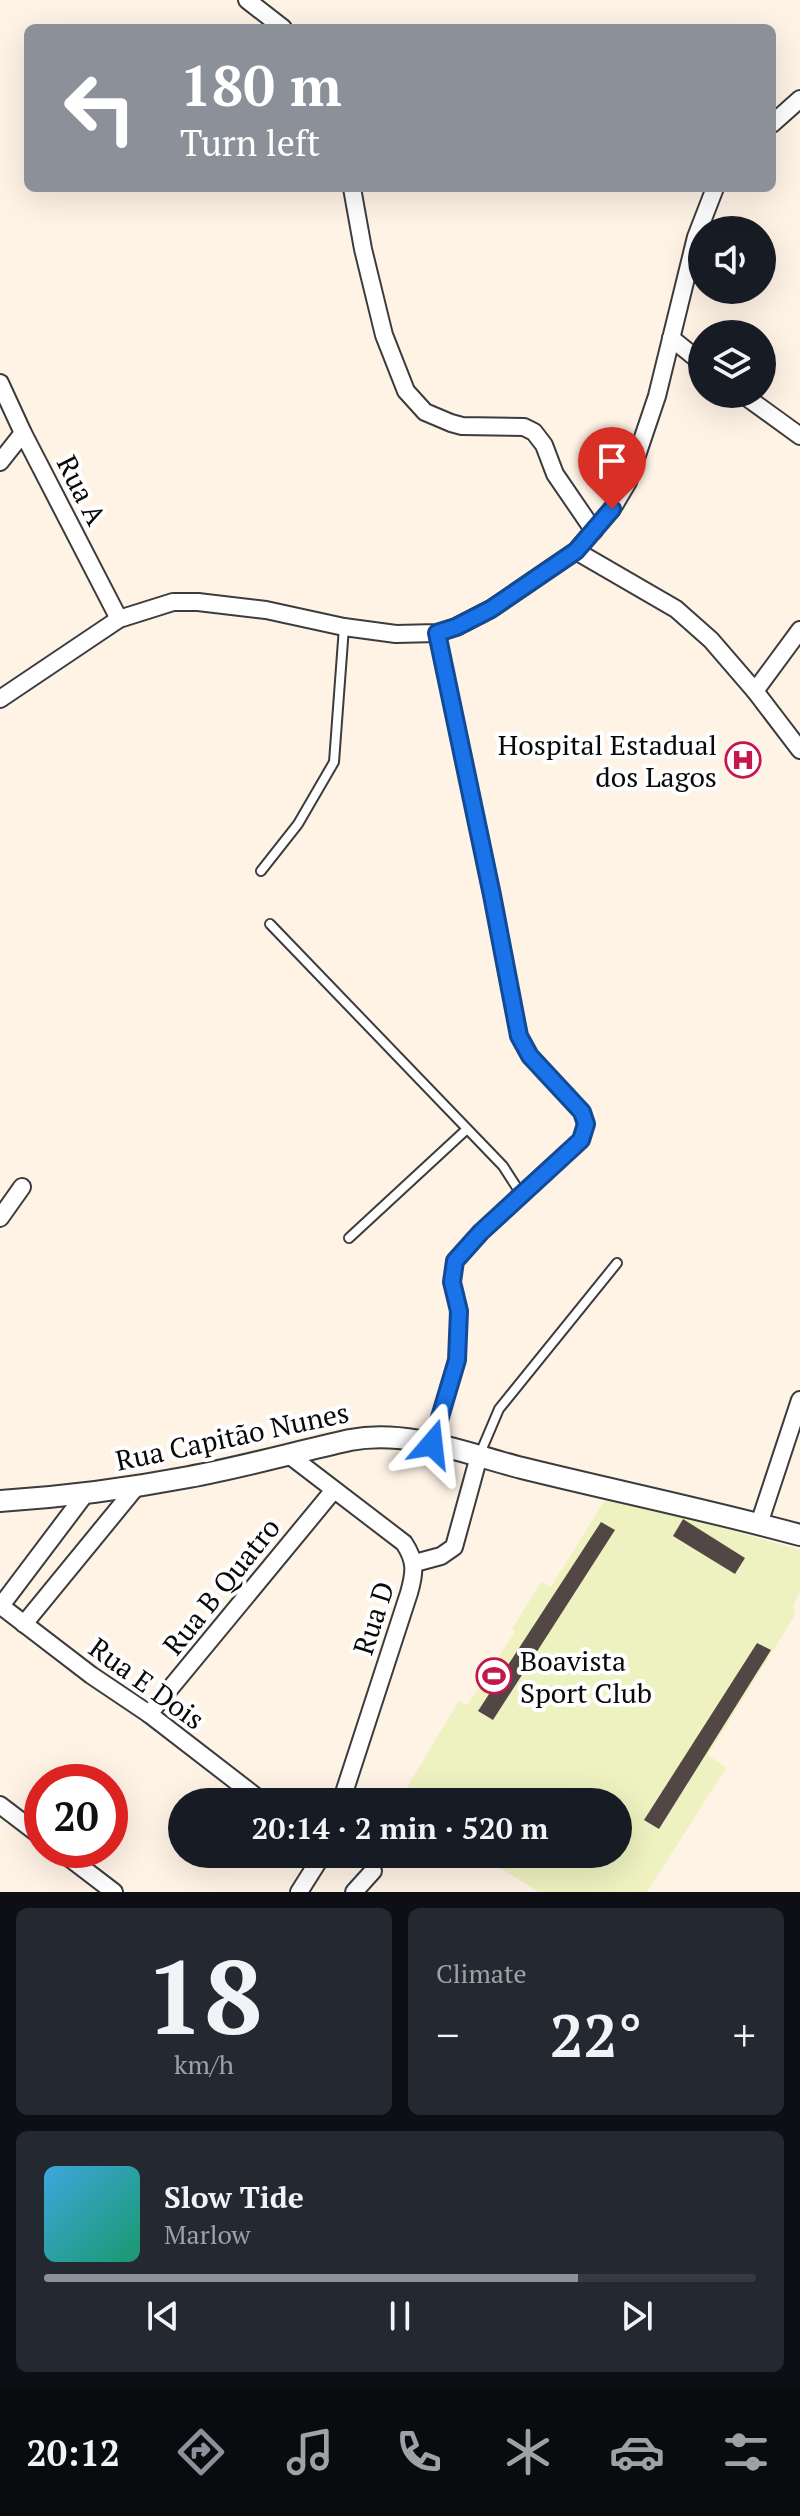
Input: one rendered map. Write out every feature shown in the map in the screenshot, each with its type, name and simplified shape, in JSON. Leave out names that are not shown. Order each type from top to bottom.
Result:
[{"type":"street","points":[[247,0],[278,24]]},
{"type":"street","points":[[776,120],[800,99]]},
{"type":"street","points":[[353,192],[384,335],[406,391],[425,412],[451,423],[524,427],[534,432],[544,445],[555,474],[594,531]]},
{"type":"street","points":[[0,699],[119,619],[173,602],[266,610],[344,627],[396,634],[437,633],[491,609],[576,551],[612,509],[628,482],[657,396],[696,237],[713,192]]},
{"type":"street","points":[[671,338],[688,352]]},
{"type":"street","name":"Rua A","points":[[0,383],[119,619]]},
{"type":"street","points":[[761,408],[800,436]]},
{"type":"street","points":[[0,462],[23,433]]},
{"type":"street","points":[[576,551],[676,609],[711,640],[800,750]]},
{"type":"street","points":[[755,691],[800,630]]},
{"type":"street","points":[[0,1218],[22,1187]]},
{"type":"street","points":[[759,1524],[800,1400]]},
{"type":"street","name":"Rua Capitão Nunes","points":[[0,1501],[137,1486],[369,1436],[388,1436],[432,1444],[800,1535]]},
{"type":"street","name":"Rua D","points":[[289,1455],[404,1543],[415,1563],[409,1593],[346,1788]]},
{"type":"street","points":[[415,1563],[441,1556],[454,1547],[479,1456]]},
{"type":"street","points":[[24,1624],[137,1486]]},
{"type":"street","name":"Rua B Quatro","points":[[149,1714],[333,1491]]},
{"type":"street","points":[[0,1606],[86,1493]]},
{"type":"street","name":"Rua E Dois","points":[[0,1606],[245,1788]]},
{"type":"street","points":[[0,1805],[24,1823]]},
{"type":"street","points":[[83,1868],[114,1892]]},
{"type":"street","points":[[299,1892],[314,1868]]},
{"type":"street","points":[[354,1892],[373,1871]]},
{"type":"lane","points":[[261,871],[298,824],[334,762],[344,627]]},
{"type":"lane","points":[[432,1444],[457,1360],[459,1311],[452,1282],[455,1261],[481,1232],[581,1140],[586,1124],[582,1112],[530,1056],[519,1036],[437,633]]},
{"type":"lane","points":[[270,924],[503,1166],[521,1194]]},
{"type":"lane","points":[[349,1238],[467,1129]]},
{"type":"lane","points":[[479,1456],[499,1409],[617,1263]]},
{"type":"green space","points":[[608,1495],[800,1550],[800,1592],[793,1606],[795,1615],[708,1755],[726,1768],[647,1892],[539,1892],[500,1868],[632,1868],[632,1788],[406,1788],[459,1701],[467,1705],[515,1632],[512,1629],[541,1582],[551,1587]],"holes":[[[682,1519],[745,1558],[736,1574],[673,1536]],[[614,1531],[493,1720],[479,1711]],[[757,1643],[770,1651],[659,1829],[645,1820]]]},
{"type":"building","points":[[683,1519],[745,1558],[735,1574],[673,1536]]},
{"type":"building","points":[[601,1522],[615,1530],[493,1720],[478,1711]]},
{"type":"building","points":[[757,1643],[771,1650],[659,1829],[644,1820]]},
{"type":"place","name":"Hospital Estadual dos Lagos","points":[[743,760]]},
{"type":"place","name":"Boavista Sport Club","points":[[494,1676]]},
{"type":"route","points":[[432,1444],[457,1360],[459,1311],[452,1282],[455,1261],[481,1232],[581,1140],[586,1124],[582,1112],[530,1056],[519,1036],[437,633],[491,609],[576,551],[612,509]]}]
